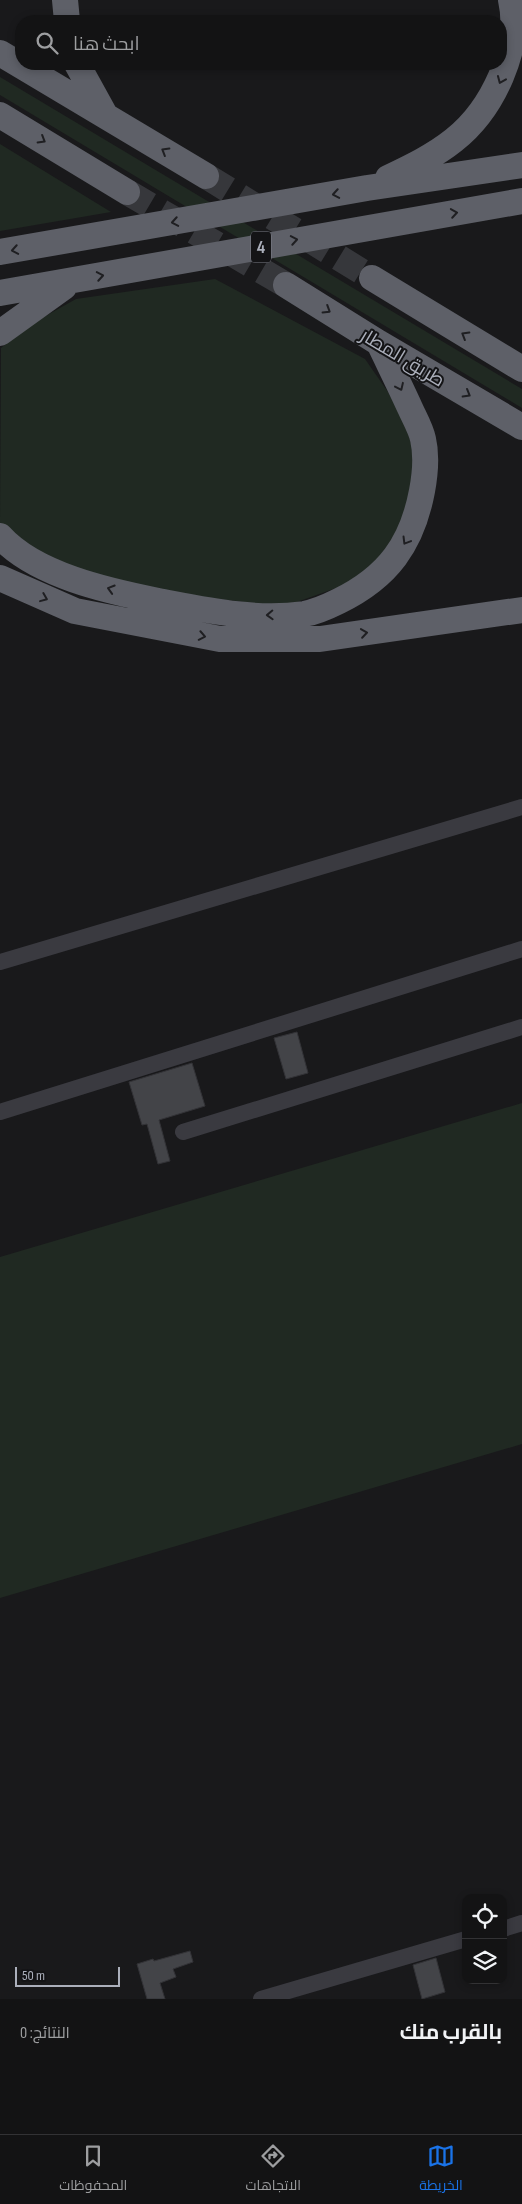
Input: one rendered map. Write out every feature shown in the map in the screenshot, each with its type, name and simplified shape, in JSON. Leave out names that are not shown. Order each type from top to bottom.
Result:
[{"type":"highway","points":[[65,0],[66,15]]},
{"type":"highway","points":[[507,65],[513,51],[516,13],[511,0]]},
{"type":"highway","points":[[0,53],[15,62]]},
{"type":"highway","points":[[29,70],[206,176]]},
{"type":"highway","points":[[81,70],[104,114]]},
{"type":"highway","points":[[367,188],[434,154],[456,139],[496,91],[505,70]]},
{"type":"highway","points":[[0,115],[127,192]]},
{"type":"highway","name":"4","points":[[0,252],[367,188],[522,165]]},
{"type":"highway","name":"4","points":[[0,293],[522,201]]},
{"type":"highway","points":[[372,278],[522,369]]},
{"type":"highway","points":[[0,333],[73,281]]},
{"type":"highway","name":"طريق المطار","points":[[286,285],[379,343],[522,426]]},
{"type":"highway","points":[[0,536],[8,545],[31,562],[55,572],[132,596],[220,612],[264,616],[305,614],[355,593],[375,579],[407,541],[417,520],[426,473],[423,438],[379,343]]},
{"type":"highway","points":[[0,578],[75,611],[220,639],[320,639],[522,610]]},
{"type":"street","points":[[0,962],[522,807]]},
{"type":"street","points":[[0,1112],[522,949]]},
{"type":"street","points":[[183,1132],[522,1027]]},
{"type":"street","points":[[507,1927],[522,1923]]},
{"type":"street","points":[[261,1999],[462,1941]]},
{"type":"shaded area","points":[[0,77],[522,389],[522,408],[0,95]]},
{"type":"shaded area","points":[[0,144],[111,212],[0,231]]},
{"type":"shaded area","points":[[215,279],[365,359],[388,392],[406,426],[415,458],[408,515],[372,568],[339,587],[294,603],[262,604],[200,597],[86,574],[36,550],[0,523],[1,348],[33,323],[76,299]]},
{"type":"shaded area","points":[[522,1103],[522,1444],[0,1598],[0,1257]]},
{"type":"building","points":[[297,1032],[308,1073],[286,1079],[274,1038]]},
{"type":"building","points":[[192,1063],[205,1106],[159,1120],[170,1161],[158,1164],[147,1124],[142,1125],[129,1082]]},
{"type":"building","points":[[190,1951],[193,1962],[173,1969],[176,1977],[160,1983],[165,1999],[147,1999],[137,1964]]},
{"type":"building","points":[[436,1958],[445,1992],[422,1999],[413,1965]]},
{"type":"tunnel","points":[[206,176],[372,278]]},
{"type":"tunnel","points":[[127,192],[286,285]]}]
